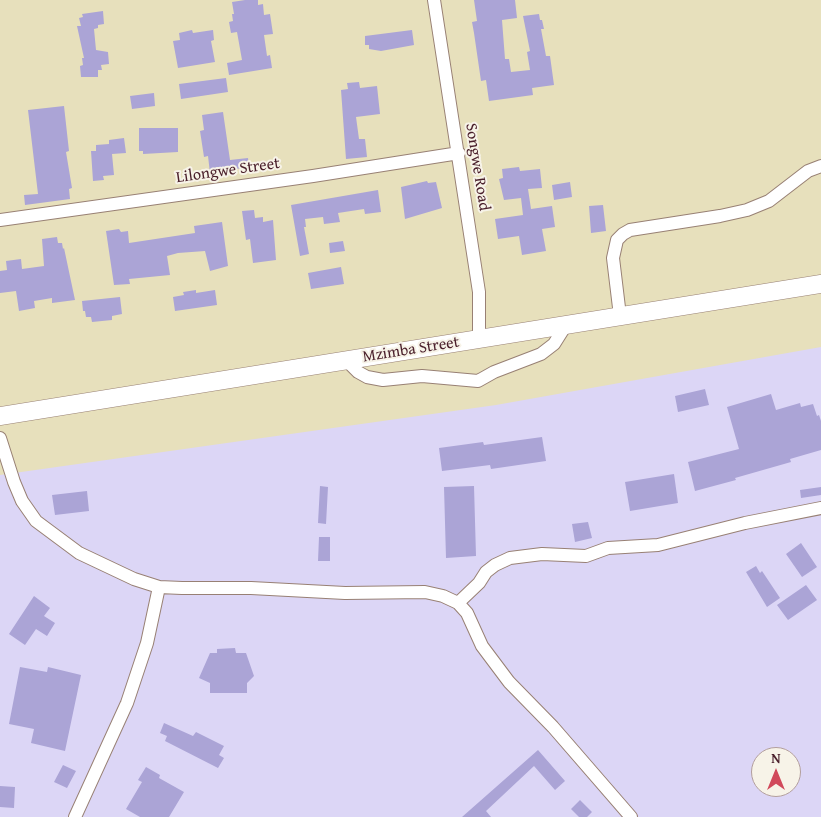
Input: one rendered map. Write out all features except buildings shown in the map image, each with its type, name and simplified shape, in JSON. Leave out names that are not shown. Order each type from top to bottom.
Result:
[{"type":"main road","name":"Mzimba Street","points":[[0,416],[821,284]]},
{"type":"street","name":"Songwe Road","points":[[434,0],[479,292],[479,340]]},
{"type":"street","name":"Lilongwe Street","points":[[0,220],[313,176],[459,153]]},
{"type":"street","points":[[620,316],[613,258],[618,240],[623,234],[630,230],[747,210],[769,201],[808,171],[821,166]]},
{"type":"street","points":[[346,360],[362,374],[384,380],[396,381],[422,376],[478,381],[494,372],[541,354],[554,344],[566,325]]},
{"type":"street","points":[[0,438],[22,501],[36,521],[79,553],[134,579],[159,587],[251,588],[345,593],[425,592],[443,596],[458,603],[467,613],[482,646],[509,682],[553,727],[631,817]]},
{"type":"street","points":[[458,603],[490,568],[510,558],[542,554],[586,556],[608,548],[658,545],[745,522],[821,508]]},
{"type":"street","points":[[75,817],[127,703],[147,643],[159,587]]},
{"type":"shaded area","points":[[821,347],[821,817],[0,817],[0,475],[496,405]]}]
